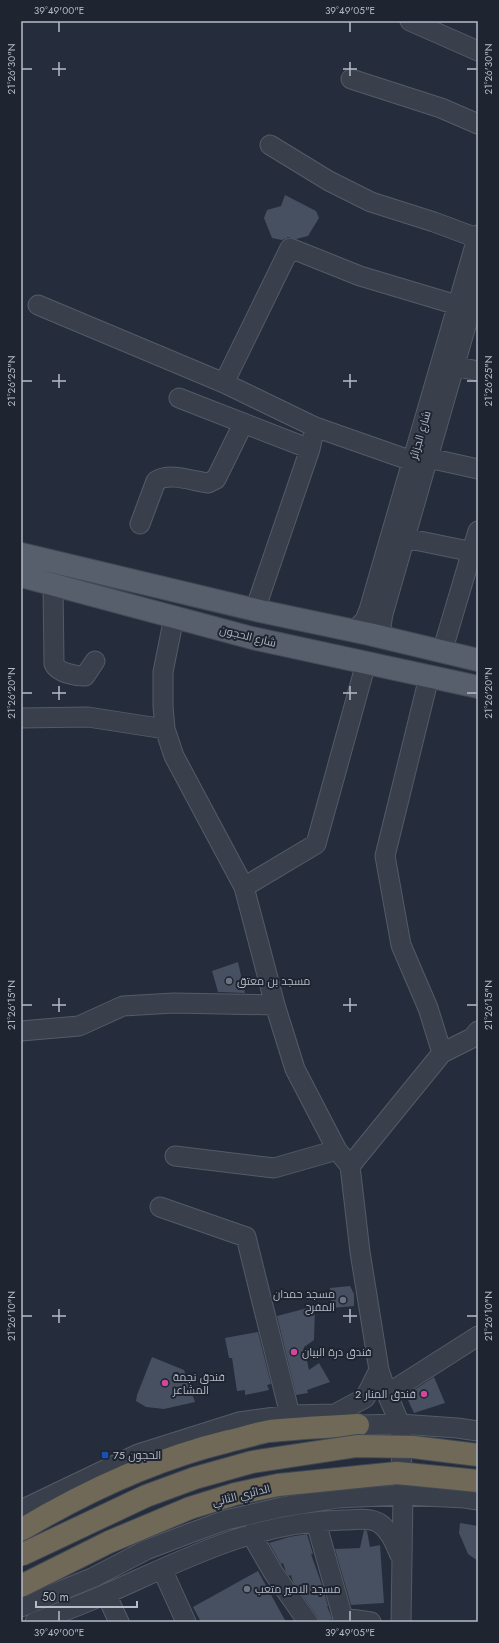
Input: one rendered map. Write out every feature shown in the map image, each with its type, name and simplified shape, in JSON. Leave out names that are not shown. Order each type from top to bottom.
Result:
[{"type":"highway","points":[[21,1530],[106,1485],[148,1466],[199,1449],[269,1431],[358,1425]]},
{"type":"highway","points":[[21,1555],[146,1496],[195,1478],[252,1462],[357,1446],[413,1447],[478,1455]]},
{"type":"highway","name":"الدائري الثاني","points":[[21,1586],[117,1539],[190,1508],[235,1494],[278,1485],[397,1473],[478,1481]]},
{"type":"main road","points":[[21,554],[254,610],[354,631],[478,660]]},
{"type":"main road","name":"شارع الحجون","points":[[21,576],[252,638],[478,687]]},
{"type":"street","points":[[410,21],[478,51]]},
{"type":"street","points":[[351,79],[440,108],[478,124]]},
{"type":"street","points":[[270,145],[329,181],[370,202],[477,236]]},
{"type":"street","name":"شارع الجزائر","points":[[354,631],[365,620],[370,610],[418,458],[457,305],[477,236]]},
{"type":"street","points":[[224,383],[290,248],[360,276],[457,305]]},
{"type":"street","name":"شارع الجزائر","points":[[384,638],[382,632],[382,620],[405,538],[418,458],[454,366],[478,284]]},
{"type":"street","points":[[38,305],[224,383],[315,427],[418,458],[478,469]]},
{"type":"street","points":[[454,366],[478,371]]},
{"type":"street","points":[[179,398],[310,449]]},
{"type":"street","points":[[140,524],[156,481],[160,478],[172,477],[208,483],[216,479],[243,424]]},
{"type":"street","points":[[254,610],[310,449],[315,427]]},
{"type":"street","points":[[442,652],[475,553],[478,531]]},
{"type":"street","points":[[405,538],[475,553]]},
{"type":"street","points":[[53,584],[54,664],[56,668],[61,671],[85,676],[95,661]]},
{"type":"street","points":[[174,617],[164,672],[163,706],[165,729],[174,756],[244,887],[275,1005],[296,1069],[337,1150],[350,1166],[360,1252],[379,1370],[387,1394],[400,1424],[403,1495],[401,1622]]},
{"type":"street","points":[[244,887],[316,844],[366,663]]},
{"type":"street","points":[[429,677],[385,856],[401,946],[428,1008],[442,1053]]},
{"type":"street","points":[[21,718],[88,717],[165,729]]},
{"type":"street","points":[[21,1031],[79,1026],[123,1006],[174,1003],[275,1005]]},
{"type":"street","points":[[350,1166],[442,1053],[476,1036]]},
{"type":"street","points":[[176,1156],[274,1168],[337,1150]]},
{"type":"street","points":[[160,1208],[246,1237],[290,1415]]},
{"type":"street","points":[[387,1394],[478,1336]]},
{"type":"street","points":[[21,1510],[138,1454],[239,1422],[290,1415],[335,1414],[366,1398],[379,1370]]},
{"type":"street","points":[[335,1414],[358,1425],[400,1424],[478,1431]]},
{"type":"street","points":[[21,1607],[92,1578],[146,1550],[226,1520],[282,1507],[338,1498],[403,1495],[478,1500]]},
{"type":"street","points":[[35,1622],[106,1594],[212,1547],[251,1534],[297,1523],[363,1520],[378,1523],[392,1538],[401,1558]]},
{"type":"street","points":[[316,1522],[342,1620],[371,1622]]},
{"type":"street","points":[[251,1534],[273,1572],[308,1622]]},
{"type":"street","points":[[162,1569],[186,1622]]},
{"type":"street","points":[[106,1594],[119,1622]]},
{"type":"building","points":[[285,195],[316,211],[319,218],[308,236],[296,239],[288,237],[282,240],[272,238],[264,218],[267,210],[281,206]]},
{"type":"building","name":"مسجد بن معتق","points":[[238,962],[245,993],[218,992],[212,971]]},
{"type":"building","name":"مسجد حمدان المفرح","points":[[350,1286],[354,1294],[354,1306],[332,1308],[330,1288]]},
{"type":"building","name":"فندق درة البيان","points":[[315,1306],[314,1340],[304,1347],[309,1370],[319,1363],[330,1382],[307,1390],[308,1393],[296,1395],[277,1316]]},
{"type":"building","points":[[258,1332],[271,1384],[267,1385],[269,1390],[245,1395],[245,1390],[237,1391],[232,1358],[229,1358],[225,1338]]},
{"type":"building","name":"فندق نجمة المشاعر","points":[[152,1357],[184,1370],[195,1402],[164,1409],[146,1407],[136,1401]]},
{"type":"building","name":"فندق المنار 2","points":[[434,1377],[445,1403],[414,1413],[408,1400],[410,1399],[408,1394]]},
{"type":"building","points":[[460,1523],[478,1526],[478,1561],[468,1554],[459,1533]]},
{"type":"building","points":[[364,1530],[367,1531],[370,1547],[380,1545],[384,1603],[351,1605],[335,1549],[360,1548]]},
{"type":"building","points":[[307,1534],[313,1554],[311,1554],[332,1618],[326,1622],[319,1622],[317,1616],[293,1582],[291,1575],[289,1576],[286,1572],[283,1563],[281,1564],[269,1543],[289,1537]]},
{"type":"building","name":"مسجد الامير متعب","points":[[258,1571],[286,1622],[201,1622],[193,1607]]},
{"type":"place","name":"مسجد بن معتق","points":[[229,981]]},
{"type":"place","name":"مسجد حمدان المفرح","points":[[343,1300]]},
{"type":"place","name":"فندق درة البيان","points":[[294,1352]]},
{"type":"place","name":"فندق نجمة المشاعر","points":[[165,1383]]},
{"type":"place","name":"فندق المنار 2","points":[[424,1394]]},
{"type":"place","name":"الحجون 75","points":[[105,1455]]},
{"type":"place","name":"مسجد الامير متعب","points":[[247,1589]]}]
